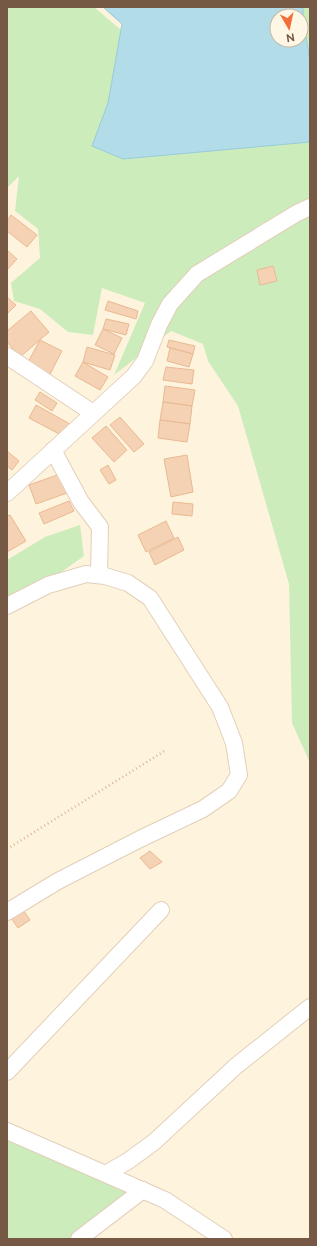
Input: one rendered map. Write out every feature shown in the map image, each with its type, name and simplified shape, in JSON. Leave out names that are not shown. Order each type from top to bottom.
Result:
[{"type":"street","points":[[7,493],[134,376],[145,361],[159,325],[170,304],[197,274],[310,207]]},
{"type":"street","points":[[7,356],[93,413]]},
{"type":"street","points":[[53,450],[81,502],[100,527],[99,575]]},
{"type":"street","points":[[7,606],[48,584],[86,574],[99,575],[128,583],[150,598],[220,707],[234,743],[239,775],[229,791],[203,809],[58,881],[7,912]]},
{"type":"street","points":[[7,1072],[161,910]]},
{"type":"street","points":[[107,1173],[128,1161],[154,1142],[236,1066],[310,1007]]},
{"type":"street","points":[[7,1131],[107,1173],[165,1200],[224,1239]]},
{"type":"street","points":[[79,1239],[143,1190]]},
{"type":"path","points":[[7,849],[166,750]]},
{"type":"green space","points":[[7,7],[94,7],[121,30],[108,103],[93,146],[123,159],[310,142],[310,763],[292,723],[289,584],[238,406],[208,361],[203,344],[171,331],[114,375],[145,303],[102,288],[93,335],[68,332],[40,309],[14,301],[11,283],[40,258],[38,229],[15,211],[19,176],[7,188]]},
{"type":"green space","points":[[310,7],[310,61],[308,48],[309,8],[303,8]]},
{"type":"green space","points":[[80,525],[84,556],[30,594],[7,604],[7,560],[45,537]]},
{"type":"green space","points":[[7,1131],[143,1190],[79,1239],[7,1239]]},
{"type":"water","points":[[103,7],[303,7],[269,8],[269,48],[308,48],[310,61],[310,142],[123,159],[92,146],[108,103],[122,24]]},
{"type":"building","points":[[11,215],[37,235],[27,247],[7,231],[7,221]]},
{"type":"building","points":[[7,250],[17,259],[7,270]]},
{"type":"building","points":[[273,266],[277,281],[260,285],[257,270]]},
{"type":"building","points":[[7,297],[16,305],[7,314]]},
{"type":"building","points":[[108,301],[138,311],[136,319],[105,310]]},
{"type":"building","points":[[31,311],[49,332],[20,357],[7,342],[7,331]]},
{"type":"building","points":[[106,319],[129,324],[126,335],[103,329]]},
{"type":"building","points":[[103,329],[122,338],[114,354],[95,345]]},
{"type":"building","points":[[40,340],[62,351],[49,376],[27,364]]},
{"type":"building","points":[[169,340],[195,346],[193,354],[167,347]]},
{"type":"building","points":[[87,347],[115,355],[110,370],[83,362]]},
{"type":"building","points":[[170,348],[193,354],[189,367],[167,361]]},
{"type":"building","points":[[83,362],[108,377],[100,390],[75,376]]},
{"type":"building","points":[[166,367],[194,370],[192,384],[163,380]]},
{"type":"building","points":[[165,386],[195,390],[192,406],[163,402]]},
{"type":"building","points":[[40,392],[57,403],[52,411],[35,400]]},
{"type":"building","points":[[163,402],[192,406],[190,424],[160,420]]},
{"type":"building","points":[[36,405],[70,424],[63,436],[29,418]]},
{"type":"building","points":[[120,417],[144,444],[134,452],[110,425]]},
{"type":"building","points":[[160,420],[190,424],[187,442],[158,438]]},
{"type":"building","points":[[106,426],[127,450],[114,462],[92,438]]},
{"type":"building","points":[[7,451],[19,461],[12,470],[7,466]]},
{"type":"building","points":[[187,455],[193,492],[171,497],[164,459]]},
{"type":"building","points":[[108,465],[116,480],[109,484],[100,470]]},
{"type":"building","points":[[60,474],[67,493],[36,504],[29,485]]},
{"type":"building","points":[[69,501],[74,511],[44,524],[39,513]]},
{"type":"building","points":[[173,502],[193,504],[192,516],[172,514]]},
{"type":"building","points":[[10,515],[26,541],[7,552],[7,516]]},
{"type":"building","points":[[166,521],[174,538],[146,552],[138,535]]},
{"type":"building","points":[[178,537],[184,550],[155,565],[149,552]]},
{"type":"building","points":[[150,851],[162,862],[150,869],[140,858]]},
{"type":"building","points":[[21,907],[30,920],[18,928],[9,915]]}]
